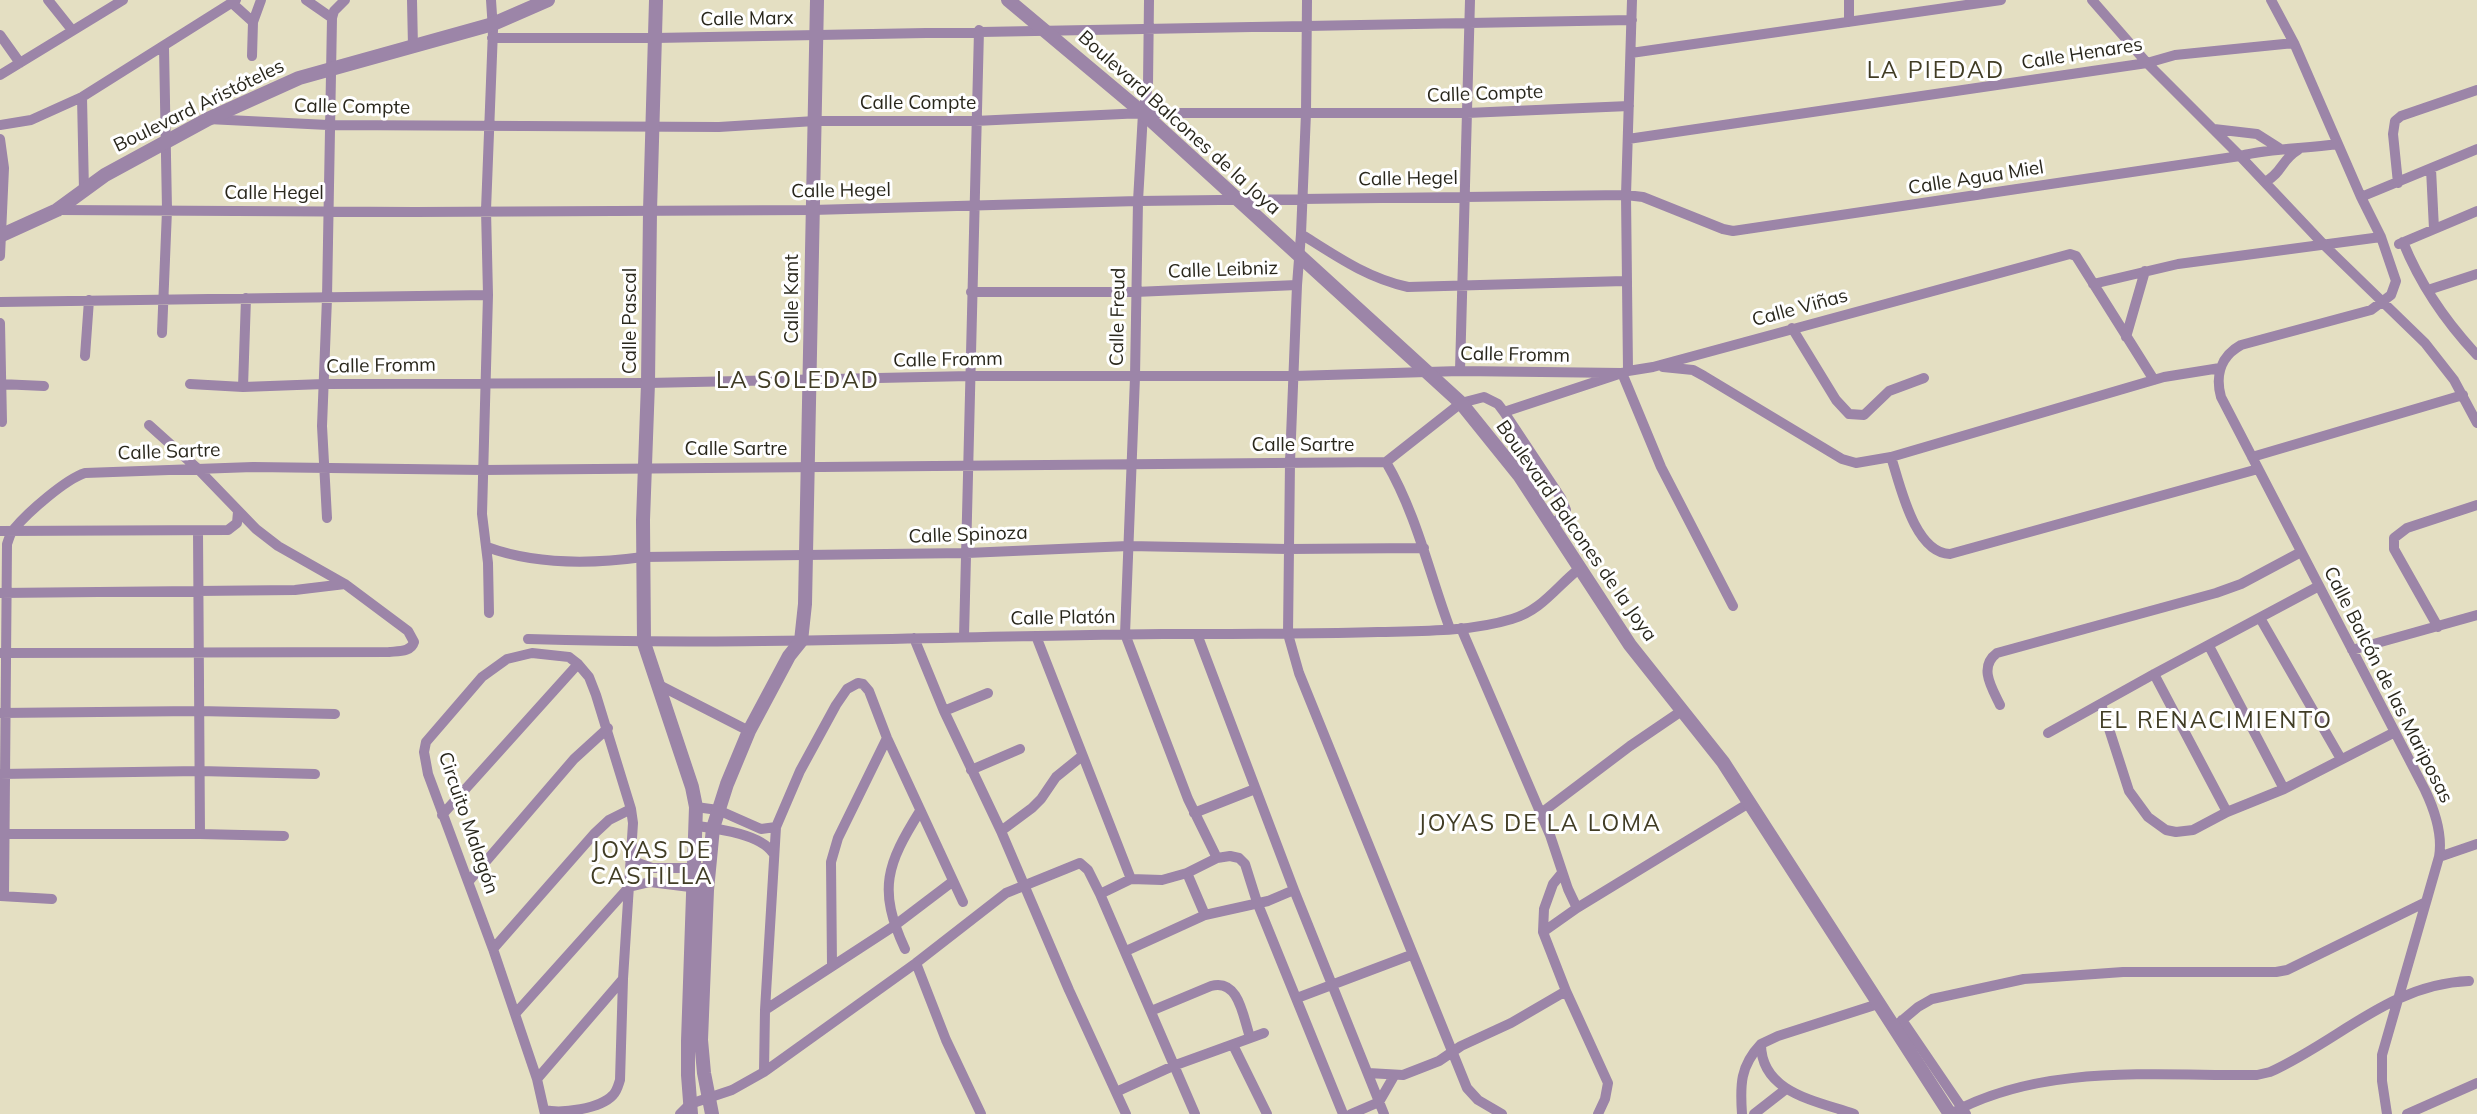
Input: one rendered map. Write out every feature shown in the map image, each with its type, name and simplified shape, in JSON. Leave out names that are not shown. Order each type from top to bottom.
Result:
[{"type":"street","points":[[48,0],[72,30]]},
{"type":"street","points":[[252,56],[253,22],[261,0]]},
{"type":"street","points":[[306,0],[332,18]]},
{"type":"street","points":[[327,518],[322,426],[327,298],[328,125],[332,18],[334,11],[345,0]]},
{"type":"street","points":[[412,0],[413,47]]},
{"type":"street","points":[[489,613],[487,547],[482,514],[487,383],[486,210],[493,31],[491,0]]},
{"type":"street","name":"Boulevard Aristóteles","points":[[1,236],[57,210],[105,175],[208,119],[299,78],[413,47],[493,31],[547,0]]},
{"type":"street","name":"Calle Pascal","points":[[656,0],[643,557],[644,643],[696,807],[687,1111]]},
{"type":"street","name":"Calle Kant","points":[[801,641],[809,467],[817,0]]},
{"type":"street","name":"Boulevard Balcones de la Joya","points":[[1008,0],[1143,113],[1461,403],[1519,475],[1630,645],[1723,762],[1878,1004],[1898,1024],[1957,1112]]},
{"type":"street","name":"Calle Freud","points":[[1125,635],[1135,377],[1138,201],[1143,113],[1148,85],[1149,0]]},
{"type":"street","name":"Calle Leibniz","points":[[971,292],[1135,292],[1297,285],[1301,257],[1307,0]]},
{"type":"street","points":[[1460,371],[1470,0]]},
{"type":"street","points":[[1632,0],[1626,195],[1625,372],[1661,467],[1733,606]]},
{"type":"street","points":[[1849,0],[1849,22]]},
{"type":"street","points":[[1632,53],[2001,0]]},
{"type":"street","points":[[2092,0],[2147,63],[2325,246],[2425,343],[2463,395],[2477,423]]},
{"type":"street","points":[[1653,366],[1693,370],[1842,459],[1856,463],[1891,457],[2154,380],[2220,368],[2228,354],[2241,345],[2366,312],[2382,303],[2391,295],[2396,281],[2387,250],[2272,0]]},
{"type":"street","points":[[0,75],[120,1]]},
{"type":"street","points":[[0,125],[31,120],[82,97],[234,1],[253,22]]},
{"type":"street","name":"Calle Marx","points":[[493,31],[655,38],[1632,20]]},
{"type":"street","points":[[964,637],[979,30]]},
{"type":"street","points":[[0,35],[20,63]]},
{"type":"street","name":"Calle Henares","points":[[1628,139],[2147,63],[2175,55],[2294,43]]},
{"type":"street","points":[[162,333],[167,210],[164,47]]},
{"type":"street","points":[[2398,183],[2393,134],[2395,121],[2401,116],[2477,90]]},
{"type":"street","points":[[82,97],[84,191]]},
{"type":"street","name":"Calle Compte","points":[[208,119],[328,125],[719,127],[815,121],[975,121],[1143,113],[1467,113],[1629,106]]},
{"type":"street","points":[[2214,130],[2257,134],[2279,148]]},
{"type":"street","points":[[0,139],[4,168],[0,256]]},
{"type":"street","name":"Calle Agua Miel","points":[[1626,195],[1643,197],[1734,231],[2279,148],[2298,149],[2337,144]]},
{"type":"street","points":[[2265,183],[2277,176],[2289,155],[2298,149]]},
{"type":"street","points":[[2361,197],[2477,149]]},
{"type":"street","points":[[2431,169],[2434,229]]},
{"type":"street","name":"Calle Hegel","points":[[57,210],[812,210],[1138,201],[1626,195]]},
{"type":"street","points":[[2387,250],[2477,211]]},
{"type":"street","points":[[1301,234],[1360,271],[1384,282],[1408,287],[1625,281]]},
{"type":"street","points":[[2093,284],[2206,260],[2381,237]]},
{"type":"street","points":[[2403,242],[2412,265],[2448,321],[2477,355]]},
{"type":"street","name":"Calle Viñas","points":[[1504,412],[1625,372],[2068,254],[2076,256],[2154,380]]},
{"type":"street","points":[[2126,337],[2145,271]]},
{"type":"street","points":[[2428,290],[2477,274]]},
{"type":"street","points":[[1297,285],[1290,462],[1288,634],[1299,673],[1466,1088],[1478,1100],[1502,1114]]},
{"type":"street","points":[[0,302],[488,295]]},
{"type":"street","points":[[243,387],[246,298]]},
{"type":"street","points":[[85,356],[89,300]]},
{"type":"street","points":[[0,323],[2,422]]},
{"type":"street","points":[[1793,328],[1840,405],[1849,414],[1864,415],[1889,391],[1924,378]]},
{"type":"street","name":"Calle Balcón de las Mariposas","points":[[2220,368],[2218,386],[2221,397],[2430,801],[2440,835],[2440,858],[2382,1055],[2382,1082],[2387,1114]]},
{"type":"street","name":"Calle Fromm","points":[[190,384],[243,387],[324,384],[648,383],[970,376],[1625,372]]},
{"type":"street","points":[[1,384],[44,386]]},
{"type":"street","points":[[2252,457],[2463,395]]},
{"type":"street","points":[[1551,524],[1561,519],[1565,513],[1564,504],[1504,412],[1498,404],[1485,397],[1461,403],[1386,462],[1401,487],[1455,629],[1540,814],[1577,908]]},
{"type":"street","points":[[3,653],[409,650],[414,642],[408,631],[345,584],[278,546],[256,529],[198,469],[149,425]]},
{"type":"street","points":[[1891,457],[1909,512],[1918,530],[1938,552],[1950,554],[2258,469]]},
{"type":"street","name":"Calle Sartre","points":[[6,531],[75,476],[103,471],[253,467],[483,470],[1386,462]]},
{"type":"street","points":[[2438,627],[2394,549],[2394,538],[2407,528],[2477,505]]},
{"type":"street","points":[[52,899],[2,897],[3,593],[6,531],[228,530],[237,523],[238,512]]},
{"type":"street","points":[[198,531],[200,834]]},
{"type":"street","name":"Calle Spinoza","points":[[487,547],[515,556],[593,562],[643,557],[967,553],[1128,546],[1424,548]]},
{"type":"street","points":[[2000,705],[1988,677],[1987,665],[1992,656],[2216,593],[2301,552]]},
{"type":"street","name":"Calle Spinoza","points":[[488,563],[515,556]]},
{"type":"street","name":"Calle Platón","points":[[528,639],[644,643],[1288,634],[1455,629],[1513,619],[1533,611],[1560,583],[1580,568]]},
{"type":"street","points":[[3,593],[312,589],[345,584]]},
{"type":"street","points":[[2048,733],[2319,586]]},
{"type":"street","points":[[2352,650],[2477,615]]},
{"type":"street","points":[[2260,618],[2341,760]]},
{"type":"street","points":[[1197,634],[1294,890],[1384,1114]]},
{"type":"street","points":[[1125,635],[1194,813],[1217,858]]},
{"type":"street","points":[[1036,636],[1131,878]]},
{"type":"street","points":[[914,638],[944,711],[1001,831],[1126,1114]]},
{"type":"street","points":[[712,1114],[701,1040],[707,890],[713,828],[749,731],[789,656],[801,641]]},
{"type":"street","points":[[2209,646],[2284,789]]},
{"type":"street","name":"Circuito Malagón","points":[[532,653],[551,654],[569,657],[578,664],[589,677],[608,728],[631,809],[632,838],[623,979],[622,1070],[615,1093],[594,1105],[557,1113],[545,1112],[537,1079],[493,949],[428,774],[424,752],[426,742],[436,729],[482,677],[507,659],[532,653]]},
{"type":"street","points":[[442,815],[578,664]]},
{"type":"street","points":[[2154,674],[2227,812]]},
{"type":"street","points":[[764,1072],[776,827],[800,771],[847,690],[858,683],[866,686],[887,738],[963,902]]},
{"type":"street","points":[[659,685],[749,731]]},
{"type":"street","points":[[944,711],[988,693]]},
{"type":"street","points":[[2101,704],[2123,778],[2138,806],[2166,830],[2184,832],[2206,825],[2227,812],[2284,789],[2395,732]]},
{"type":"street","points":[[1540,814],[1683,710]]},
{"type":"street","points":[[3,713],[198,711],[335,714]]},
{"type":"street","points":[[469,881],[574,759],[608,728]]},
{"type":"street","points":[[832,966],[831,862],[838,838],[887,738]]},
{"type":"street","points":[[971,770],[1020,749]]},
{"type":"street","points":[[1001,831],[1032,808],[1056,776],[1082,756]]},
{"type":"street","points":[[3,774],[200,771],[315,774]]},
{"type":"street","points":[[1194,813],[1255,789]]},
{"type":"street","points":[[1543,932],[1577,908],[1749,803]]},
{"type":"street","points":[[696,807],[718,810],[761,829],[776,827]]},
{"type":"street","points":[[493,949],[594,834],[609,820],[631,809]]},
{"type":"street","points":[[905,949],[894,926],[889,899],[892,862],[920,811]]},
{"type":"street","points":[[697,826],[760,840],[773,853]]},
{"type":"street","points":[[2,834],[284,836]]},
{"type":"street","points":[[2440,858],[2477,844]]},
{"type":"street","points":[[1100,894],[1131,878],[1162,880],[1187,873],[1217,858],[1230,856],[1245,864],[1257,902],[1343,1114]]},
{"type":"street","points":[[629,860],[652,867],[709,868]]},
{"type":"street","points":[[687,1111],[764,1072],[916,963],[1006,892],[1025,887],[1080,863],[1084,865],[1100,894],[1195,1114]]},
{"type":"street","points":[[1187,873],[1205,915]]},
{"type":"street","points":[[1562,873],[1553,884],[1544,909],[1543,932],[1566,991],[1608,1083],[1598,1114]]},
{"type":"street","points":[[514,1014],[629,887],[650,881],[707,890]]},
{"type":"street","points":[[765,1010],[894,926],[952,882]]},
{"type":"street","points":[[1126,951],[1205,915],[1268,901],[1294,890]]},
{"type":"street","points":[[1898,1024],[1932,999],[2024,979],[2123,972],[2287,970],[2426,902]]},
{"type":"street","points":[[1297,998],[1411,955]]},
{"type":"street","points":[[916,963],[946,1040],[981,1114]]},
{"type":"street","points":[[537,1079],[623,979]]},
{"type":"street","points":[[1957,1112],[1987,1097],[2071,1077],[2257,1075],[2270,1072],[2398,997],[2447,982],[2469,981]]},
{"type":"street","points":[[1151,1011],[1220,984],[1226,985],[1234,992],[1250,1037]]},
{"type":"street","points":[[1368,1073],[1403,1076],[1439,1061],[1566,991]]},
{"type":"street","points":[[1742,1114],[1745,1066],[1761,1044],[1878,1004]]},
{"type":"street","points":[[1116,1092],[1173,1066],[1264,1032]]},
{"type":"street","points":[[1761,1044],[1761,1054],[1767,1071],[1786,1089],[1854,1114]]},
{"type":"street","points":[[1233,1045],[1267,1114]]},
{"type":"street","points":[[1352,1114],[1379,1102],[1394,1076]]},
{"type":"street","points":[[2407,1114],[2477,1083]]},
{"type":"street","points":[[1754,1114],[1786,1089]]},
{"type":"district","name":"LA PIEDAD","points":[[1936,71]]},
{"type":"district","name":"LA SOLEDAD","points":[[798,381]]},
{"type":"district","name":"EL RENACIMIENTO","points":[[2216,721]]},
{"type":"district","name":"JOYAS DE LA LOMA","points":[[1540,824]]},
{"type":"district","name":"JOYAS DE CASTILLA","points":[[652,864]]}]
